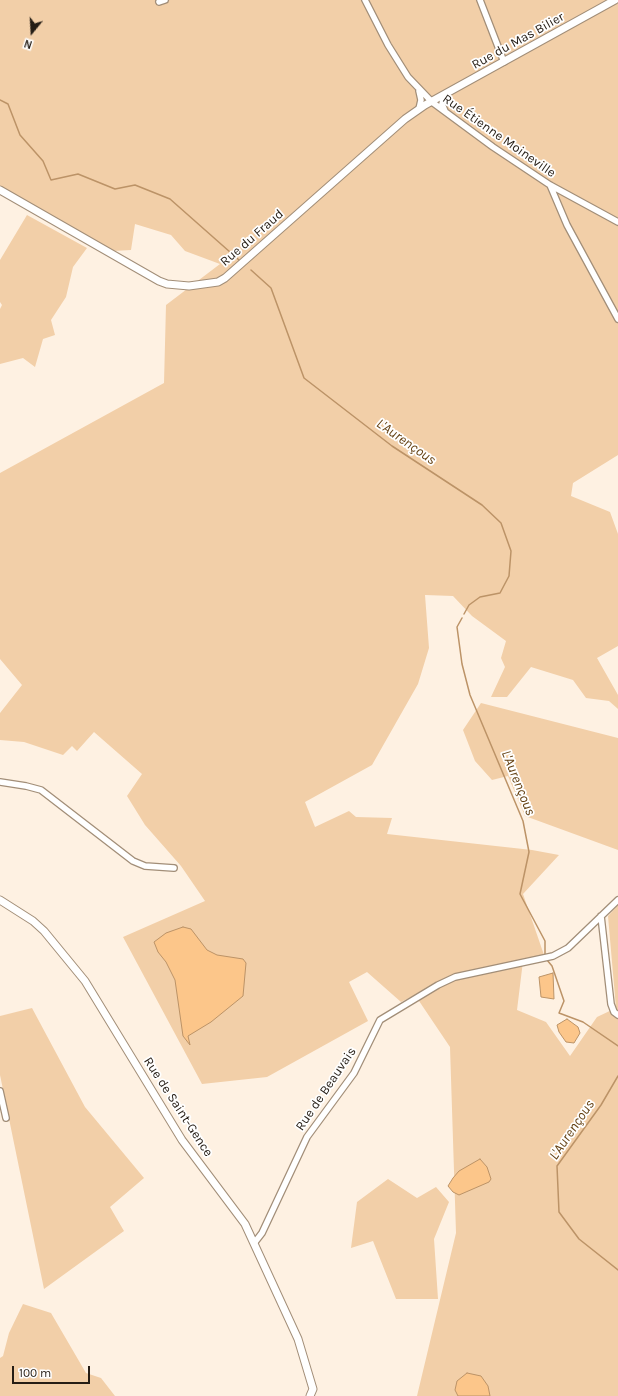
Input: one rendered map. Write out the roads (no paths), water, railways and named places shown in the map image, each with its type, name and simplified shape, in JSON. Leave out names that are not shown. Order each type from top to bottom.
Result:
[{"type":"street","points":[[159,2],[165,0]]},
{"type":"street","name":"Rue Étienne Moineville","points":[[366,0],[388,45],[408,77],[432,102],[492,147],[550,185],[618,222]]},
{"type":"street","points":[[480,0],[504,62]]},
{"type":"street","name":"Rue du Mas Bilier","points":[[432,102],[615,0]]},
{"type":"street","points":[[418,88],[422,100],[419,109]]},
{"type":"street","points":[[444,94],[442,104],[445,112]]},
{"type":"street","name":"Rue du Fraud","points":[[0,190],[159,281],[167,284],[189,286],[205,285],[225,278],[405,119],[432,102]]},
{"type":"street","points":[[550,185],[567,225],[618,319]]},
{"type":"street","points":[[0,782],[41,790],[133,861],[145,866],[174,868]]},
{"type":"street","name":"Rue de Saint-Gence","points":[[0,900],[33,921],[44,931],[85,981],[182,1140],[232,1206],[254,1242],[298,1340],[310,1375],[313,1389],[311,1396]]},
{"type":"street","name":"Rue de Beauvais","points":[[254,1242],[262,1233],[306,1137],[354,1073],[380,1020],[438,985],[455,978],[553,956],[568,948],[618,900]]},
{"type":"street","points":[[601,916],[611,1004],[614,1012],[618,1015]]},
{"type":"street","points":[[0,1090],[6,1118]]},
{"type":"waterway","name":"L'Aurençous","points":[[0,100],[8,104],[20,135],[43,161],[51,180],[78,174],[115,189],[135,185],[170,199],[239,260]]},
{"type":"waterway","name":"L'Aurençous","points":[[251,270],[271,288],[304,378],[392,446],[482,505],[501,523],[511,551],[509,576],[500,593],[480,597],[469,605],[464,614]]},
{"type":"waterway","name":"L'Aurençous","points":[[462,618],[457,627],[462,664],[470,695],[523,821],[529,852],[520,894],[545,941],[545,954]]},
{"type":"waterway","name":"L'Aurençous","points":[[547,960],[552,966],[564,1001],[559,1013],[583,1022],[618,1046]]},
{"type":"waterway","name":"L'Aurençous","points":[[618,1076],[601,1105],[557,1166],[559,1212],[579,1239],[618,1270]]}]
